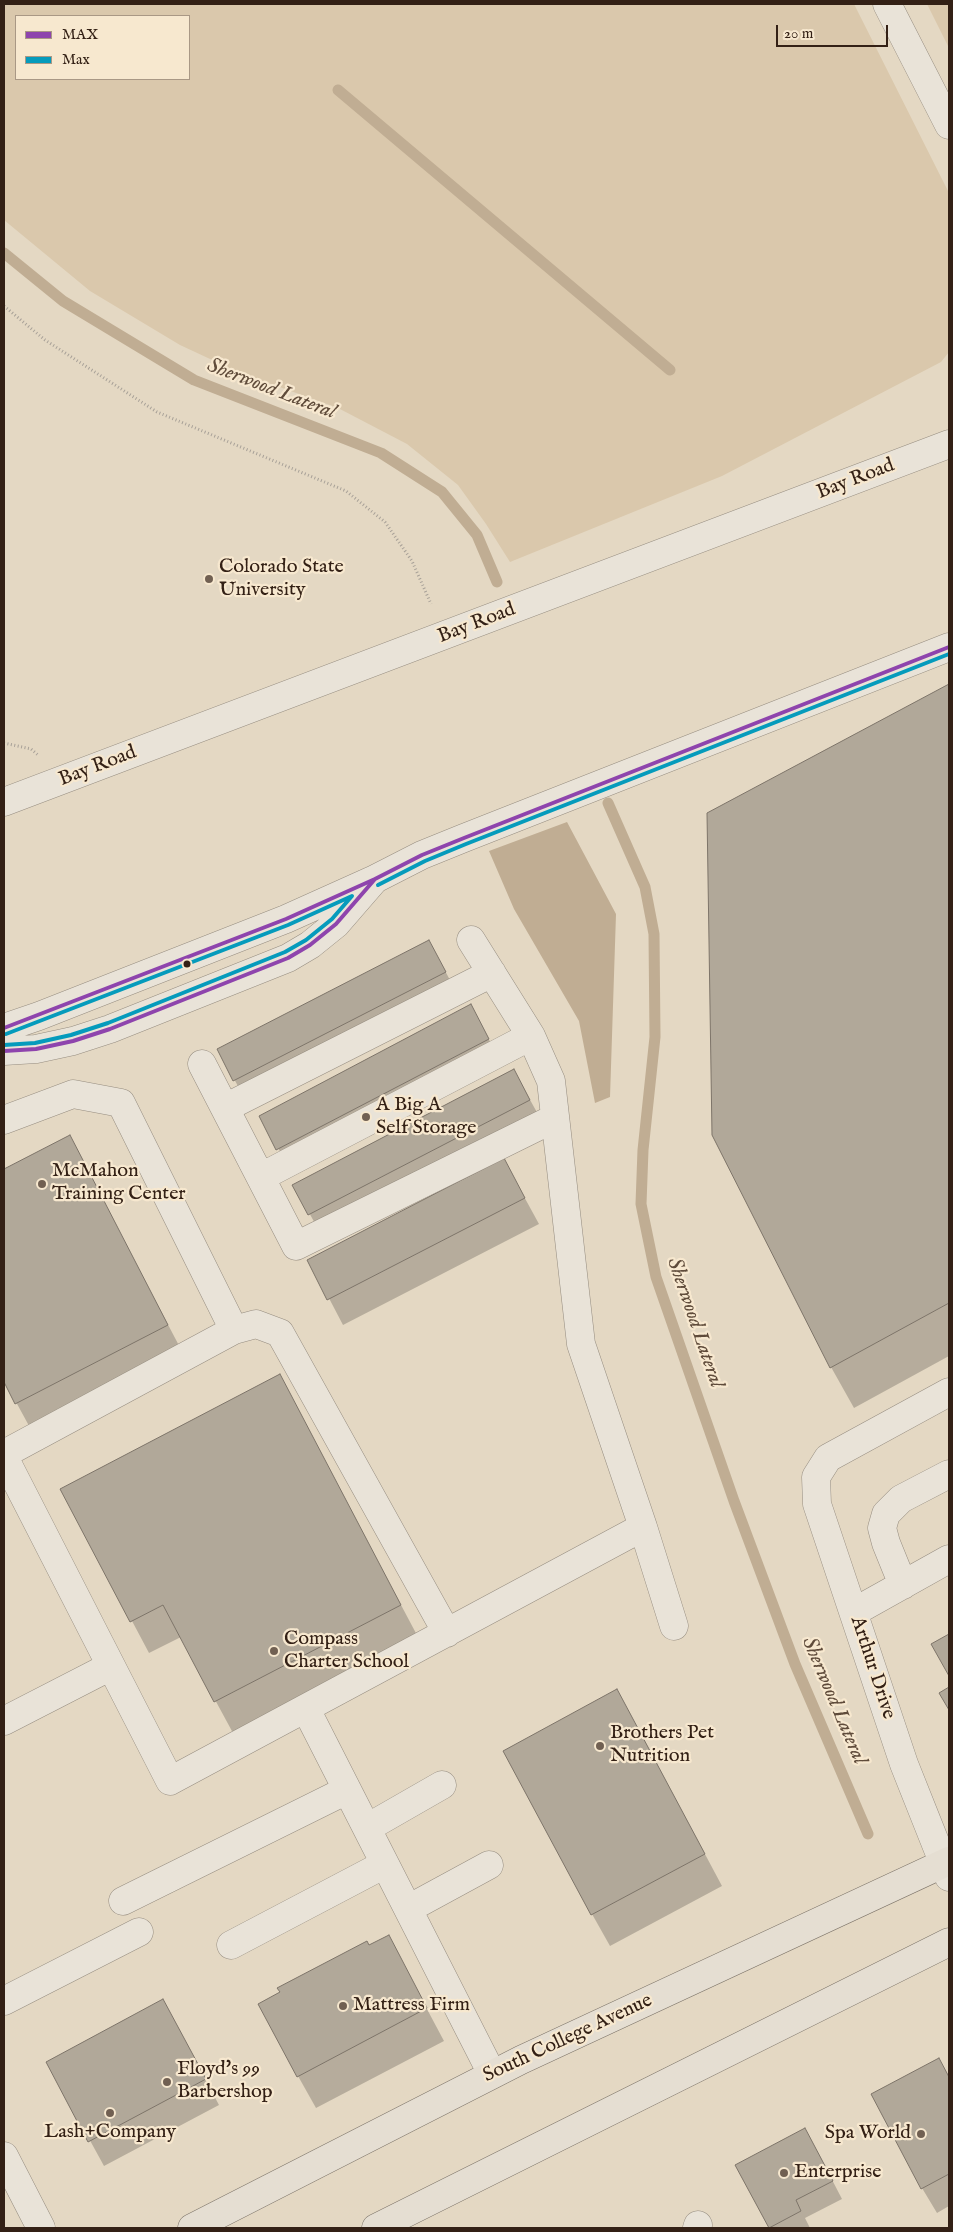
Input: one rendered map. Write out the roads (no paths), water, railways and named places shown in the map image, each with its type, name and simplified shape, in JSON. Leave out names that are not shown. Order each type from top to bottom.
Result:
[{"type":"highway","name":"South College Avenue","points":[[192,2228],[492,2074],[947,1868]]},
{"type":"highway","points":[[376,2228],[949,1942]]},
{"type":"street","points":[[887,4],[949,125]]},
{"type":"street","name":"Bay Road","points":[[4,802],[949,444]]},
{"type":"street","points":[[4,1028],[48,1013],[277,922],[375,879],[422,855],[464,838],[949,647]]},
{"type":"street","points":[[4,1051],[45,1047],[110,1029],[288,958],[310,945],[336,924],[375,879]]},
{"type":"street","points":[[470,940],[531,1036],[551,1081],[581,1344],[643,1527],[674,1626]]},
{"type":"street","points":[[225,1108],[492,973]]},
{"type":"street","points":[[261,1177],[531,1036]]},
{"type":"street","points":[[202,1064],[296,1246],[555,1118]]},
{"type":"street","points":[[4,1120],[73,1094],[121,1103],[234,1330]]},
{"type":"street","points":[[447,1633],[280,1333],[256,1324],[234,1330],[4,1456],[170,1781],[306,1710],[643,1527]]},
{"type":"street","name":"Arthur Drive","points":[[947,1868],[904,1764],[817,1504],[816,1477],[828,1458],[949,1392]]},
{"type":"street","points":[[903,1585],[882,1528],[886,1514],[901,1499],[949,1474]]},
{"type":"street","points":[[854,1612],[949,1559]]},
{"type":"street","points":[[4,1721],[111,1666]]},
{"type":"street","points":[[306,1710],[492,2074]]},
{"type":"street","points":[[367,1828],[442,1784]]},
{"type":"street","points":[[123,1901],[347,1790]]},
{"type":"street","points":[[231,1945],[385,1864]]},
{"type":"street","points":[[408,1908],[489,1865]]},
{"type":"street","points":[[4,2001],[139,1932]]},
{"type":"street","points":[[4,2156],[41,2228]]},
{"type":"waterway","points":[[338,90],[670,370]]},
{"type":"waterway","name":"Sherwood Lateral","points":[[4,253],[63,301],[194,380],[381,453],[442,492],[477,535],[497,582]]},
{"type":"waterway","name":"Sherwood Lateral","points":[[608,803],[645,887],[654,934],[655,1037],[643,1150],[641,1204],[656,1277],[734,1501],[795,1664],[868,1834]]},
{"type":"place","name":"Colorado State University","points":[[209,579]]},
{"type":"place","name":"A Big A Self Storage","points":[[366,1117]]},
{"type":"place","name":"McMahon Training Center","points":[[42,1184]]},
{"type":"place","name":"Compass Charter School","points":[[274,1651]]},
{"type":"place","name":"Brothers Pet Nutrition","points":[[600,1746]]},
{"type":"place","name":"Mattress Firm","points":[[343,2006]]},
{"type":"place","name":"Floyd's 99 Barbershop","points":[[167,2082]]},
{"type":"place","name":"Lash+Company","points":[[110,2113]]},
{"type":"place","name":"Spa World","points":[[921,2134]]},
{"type":"place","name":"Enterprise","points":[[784,2173]]}]
